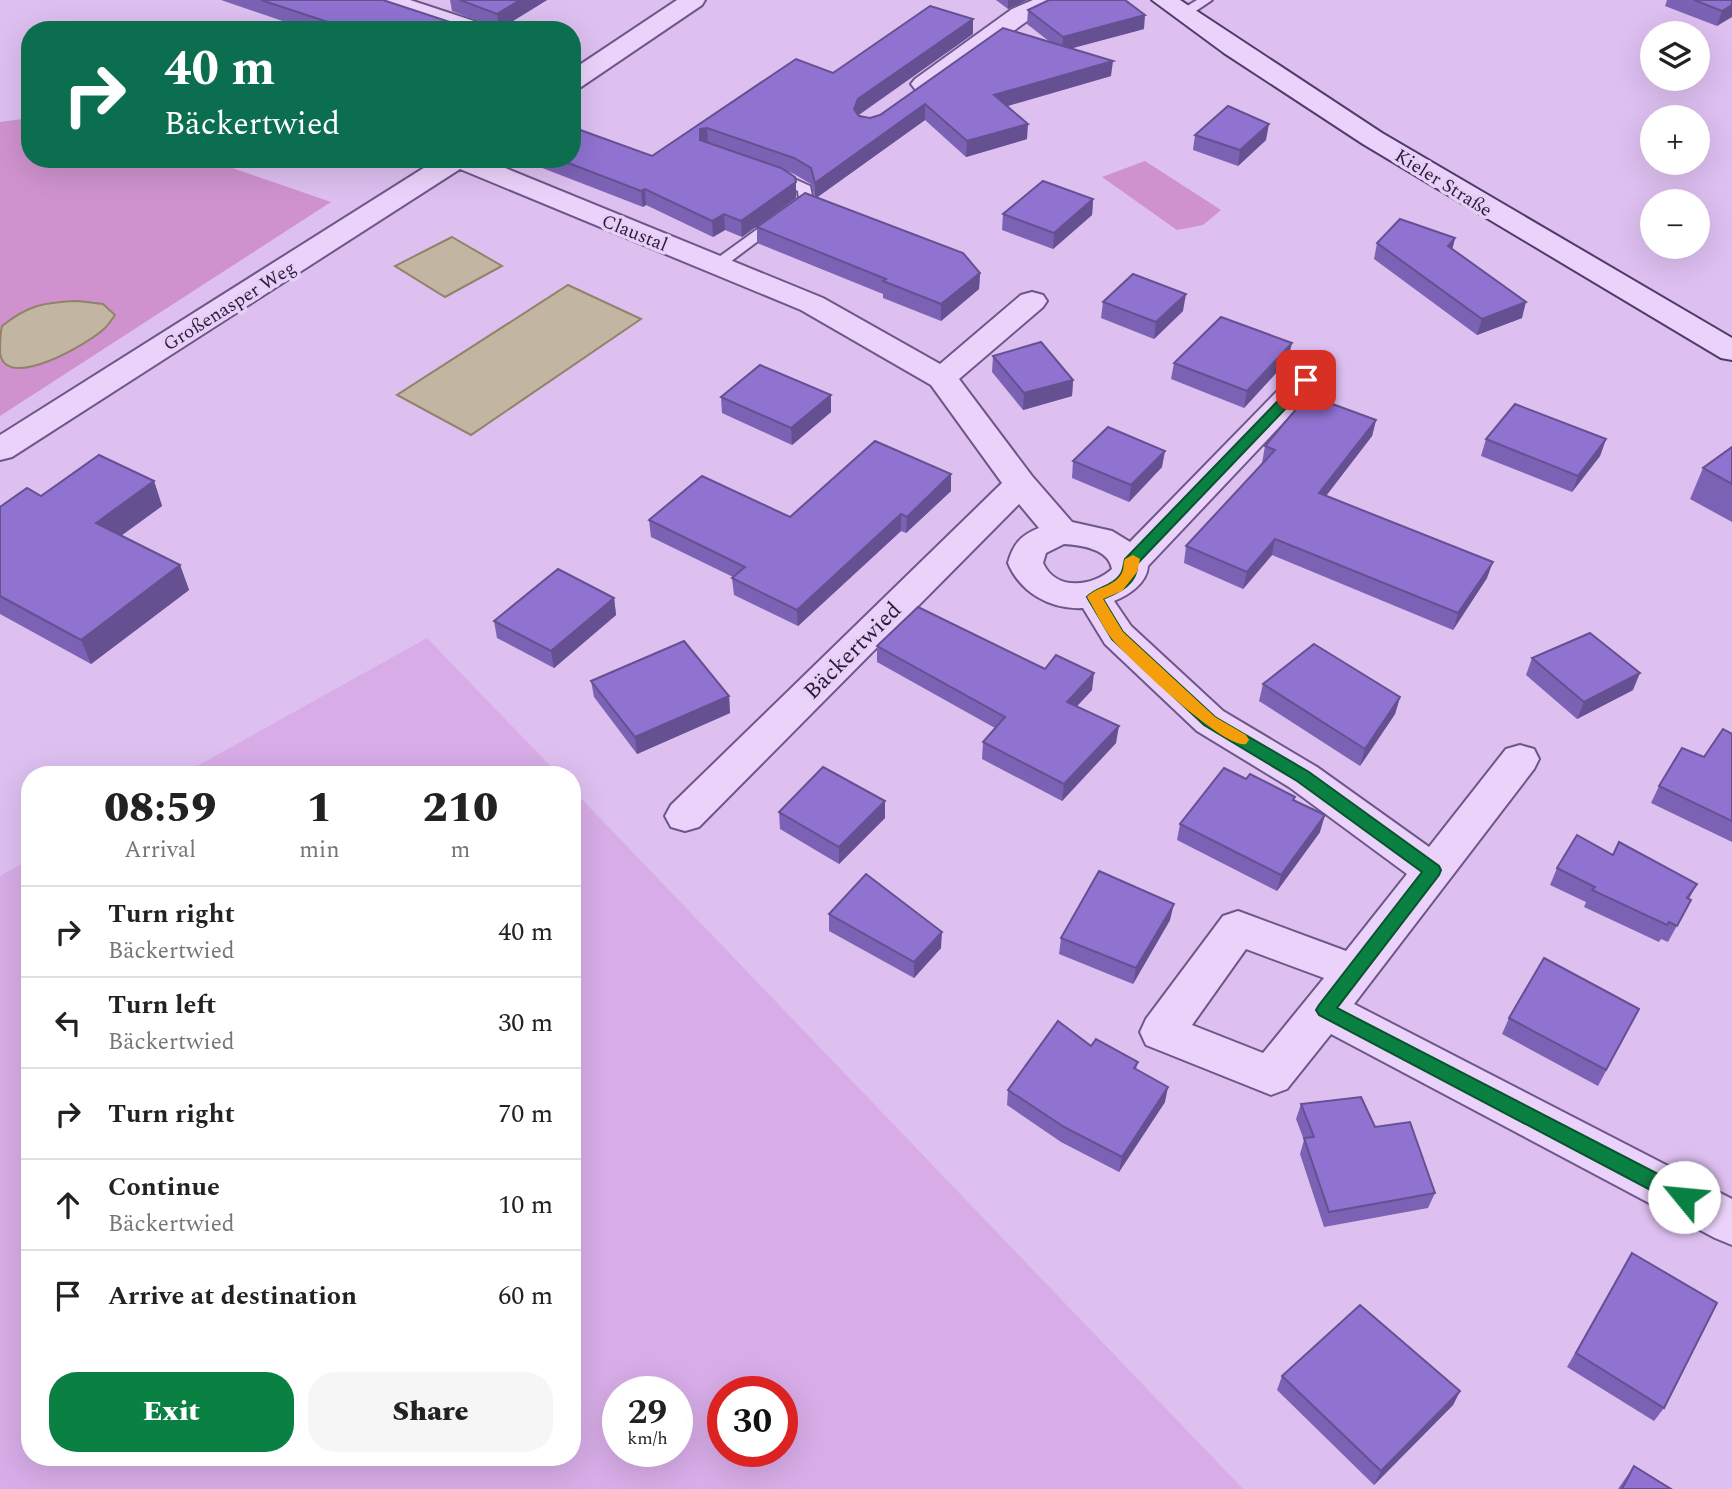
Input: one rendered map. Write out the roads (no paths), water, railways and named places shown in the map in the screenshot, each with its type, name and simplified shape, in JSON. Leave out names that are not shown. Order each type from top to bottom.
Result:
[{"type":"street","points":[[385,0],[449,21]]},
{"type":"street","points":[[583,64],[693,0]]},
{"type":"street","points":[[902,100],[1021,14],[1053,0]]},
{"type":"street","name":"Kieler Straße","points":[[1185,4],[1326,110],[1494,214],[1732,351]]},
{"type":"street","name":"Großenasper Weg","points":[[0,450],[444,168]]},
{"type":"street","name":"Claustal","points":[[480,168],[812,304],[942,377]]},
{"type":"street","points":[[1032,301],[942,377],[1020,484],[1062,533]]},
{"type":"street","points":[[1130,563],[1111,544],[1080,533],[1062,533],[1035,543],[1025,560],[1028,570],[1036,580],[1060,594],[1094,597],[1117,587],[1130,572],[1130,563],[1306,380]]},
{"type":"street","name":"Bäckertwied","points":[[685,816],[1020,484]]},
{"type":"street","points":[[1094,597],[1118,635],[1210,721],[1303,777],[1433,870]]},
{"type":"street","points":[[1356,972],[1238,928],[1162,1032],[1271,1076],[1356,972],[1520,759]]},
{"type":"street","points":[[1325,1010],[1732,1223]]},
{"type":"lane","points":[[717,265],[806,200],[805,188],[765,171]]}]
